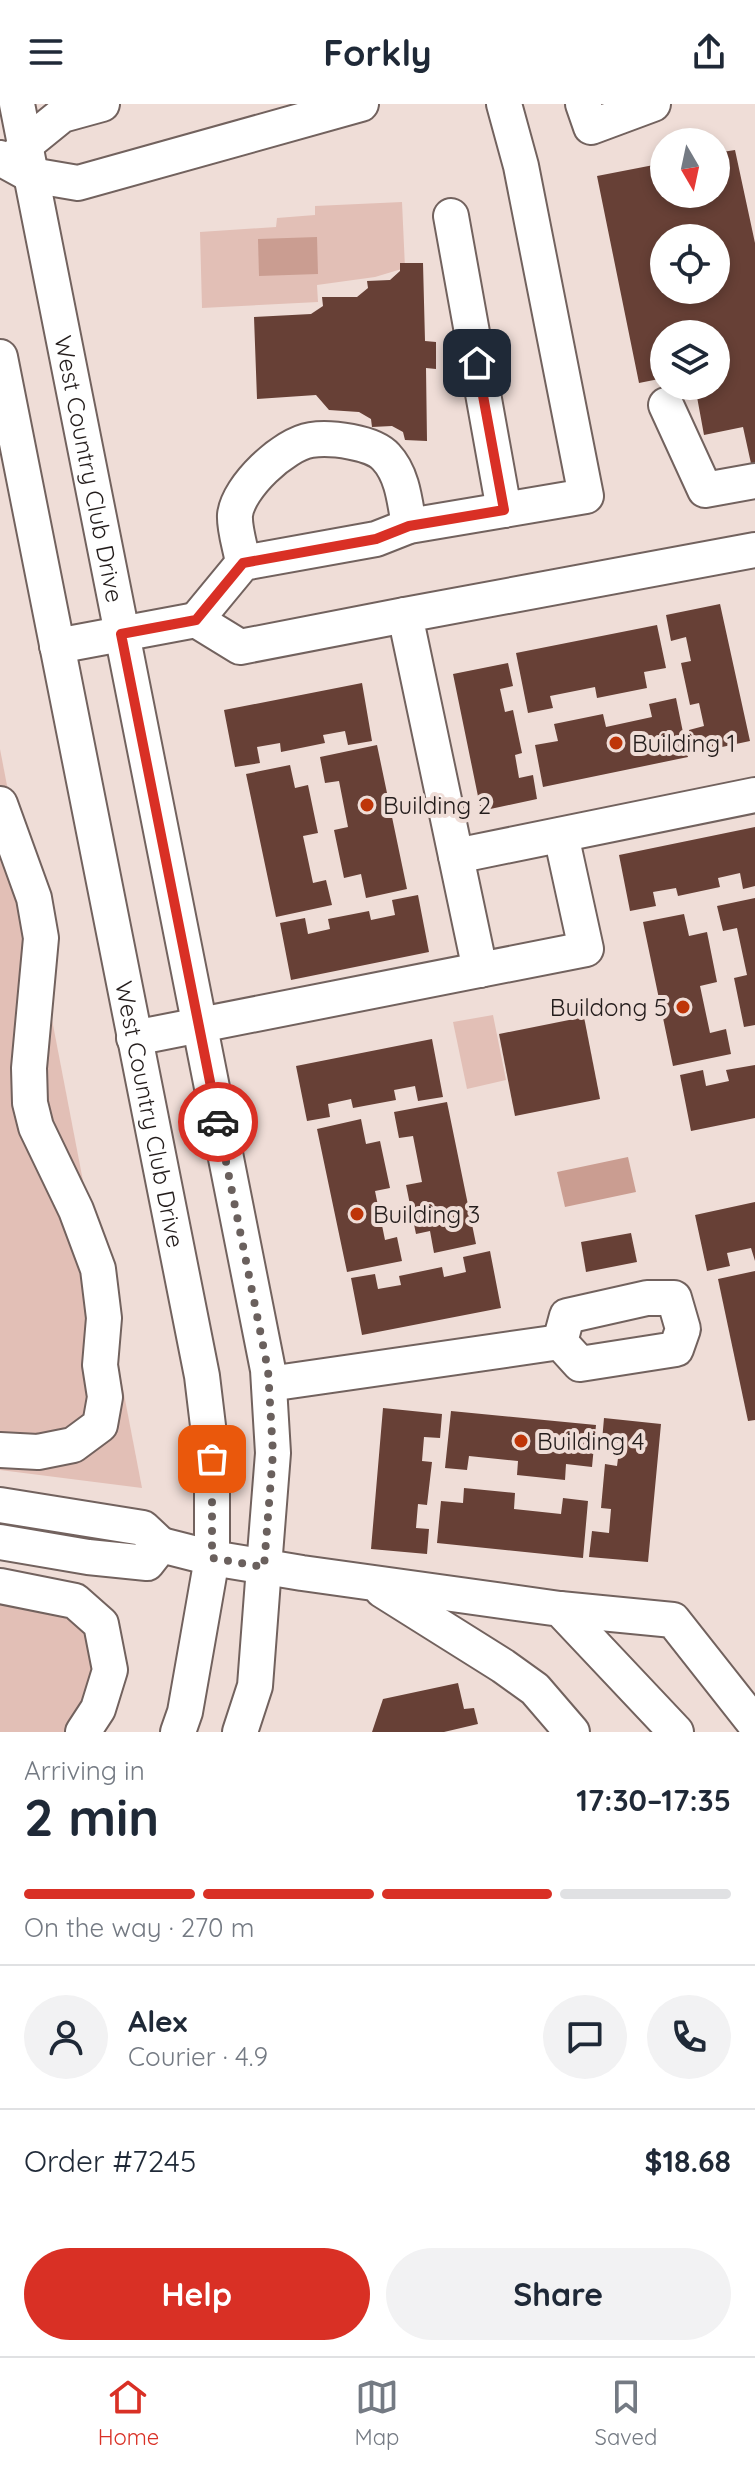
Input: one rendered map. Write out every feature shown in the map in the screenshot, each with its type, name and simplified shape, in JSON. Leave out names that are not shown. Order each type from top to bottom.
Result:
[{"type":"street","name":"West Country Club Drive","points":[[17,104],[13,164],[121,634],[269,1384],[273,1453],[255,1686],[240,1732]]},
{"type":"street","points":[[102,104],[62,115],[13,164],[78,183],[361,104]]},
{"type":"street","points":[[57,646],[196,620],[243,563],[376,539],[409,526],[586,496],[521,166],[504,104]]},
{"type":"street","points":[[583,104],[591,127],[653,104]]},
{"type":"street","points":[[451,216],[504,510]]},
{"type":"street","name":"West Country Club Drive","points":[[0,357],[7,426],[57,646],[202,1376],[212,1459],[212,1558],[185,1712],[178,1732]]},
{"type":"street","points":[[666,405],[705,490],[755,481]]},
{"type":"street","points":[[243,563],[235,514],[248,488],[274,457],[309,440],[359,442],[386,456],[402,486],[409,526]]},
{"type":"street","points":[[196,620],[240,647],[755,550]]},
{"type":"street","points":[[405,615],[480,970]]},
{"type":"street","points":[[456,856],[755,795]]},
{"type":"street","points":[[0,804],[34,898],[41,938],[29,1068],[30,1103],[36,1127],[76,1210],[98,1269],[104,1318],[100,1365],[105,1397],[100,1425],[73,1445],[38,1452],[0,1450]]},
{"type":"street","points":[[134,1038],[586,949],[561,835]]},
{"type":"street","points":[[269,1384],[560,1342]]},
{"type":"street","points":[[0,1505],[143,1528],[161,1545],[264,1567],[560,1609],[673,1620],[755,1724]]},
{"type":"street","points":[[0,1542],[88,1557],[147,1563],[161,1545]]},
{"type":"street","points":[[372,1584],[535,1689],[572,1732]]},
{"type":"street","points":[[0,1586],[75,1601],[101,1624],[110,1670],[98,1709],[83,1732]]},
{"type":"street","points":[[465,1596],[484,1654]]},
{"type":"street","points":[[560,1609],[676,1732]]},
{"type":"shaded area","points":[[402,202],[405,268],[375,277],[317,285],[318,302],[202,308],[200,232],[276,227],[277,218],[315,215],[315,206]]},
{"type":"shaded area","points":[[317,237],[318,274],[259,276],[258,239]]},
{"type":"shaded area","points":[[0,749],[142,1488],[0,1470]]},
{"type":"shaded area","points":[[493,1015],[506,1080],[467,1089],[453,1022]]},
{"type":"shaded area","points":[[628,1157],[636,1192],[565,1207],[557,1172]]},
{"type":"shaded area","points":[[0,1593],[20,1596],[114,1640],[103,1732],[0,1732]]},
{"type":"building","points":[[735,150],[755,243],[755,467],[752,468],[743,427],[704,435],[698,400],[730,400],[730,320],[650,320],[650,381],[639,383],[597,176],[650,166],[650,208],[730,208],[730,151]]},
{"type":"building","points":[[400,263],[423,263],[425,341],[436,342],[436,369],[426,368],[427,441],[405,440],[403,432],[392,426],[372,427],[371,419],[359,412],[329,410],[316,395],[257,399],[254,317],[311,314],[323,306],[322,297],[357,297],[368,288],[367,281],[390,280],[400,271]]},
{"type":"building","name":"Building 1","points":[[720,604],[750,741],[694,753],[689,730],[704,726],[699,703],[690,705],[681,663],[691,661],[686,637],[671,641],[666,615]]},
{"type":"building","name":"Building 1","points":[[657,625],[666,668],[644,672],[647,688],[597,698],[595,687],[550,696],[553,708],[528,713],[516,653]]},
{"type":"building","points":[[508,663],[513,686],[500,689],[505,712],[513,710],[522,753],[515,755],[519,778],[533,775],[537,799],[481,811],[453,674]]},
{"type":"building","name":"Building 2","points":[[362,683],[372,741],[348,745],[345,731],[323,735],[325,743],[281,752],[280,743],[257,747],[260,763],[235,767],[224,710]]},
{"type":"building","name":"Building 1","points":[[676,698],[688,757],[543,787],[535,745],[558,741],[554,724],[603,714],[606,727],[652,717],[649,704]]},
{"type":"building","name":"Building 2","points":[[377,745],[407,889],[366,898],[361,874],[344,878],[334,830],[348,827],[339,781],[325,783],[320,757]]},
{"type":"building","name":"Building 2","points":[[290,765],[295,788],[308,785],[318,833],[303,836],[313,883],[326,880],[332,905],[276,917],[246,774]]},
{"type":"building","points":[[755,827],[755,886],[743,889],[740,873],[718,878],[720,887],[678,896],[676,888],[653,892],[656,906],[630,911],[619,855]]},
{"type":"building","points":[[418,895],[429,952],[291,980],[280,923],[305,918],[308,934],[330,929],[328,919],[369,911],[371,920],[395,915],[392,900]]},
{"type":"building","name":"Buildong 5","points":[[755,898],[755,1025],[744,1027],[734,978],[747,975],[737,928],[723,931],[717,906]]},
{"type":"building","name":"Buildong 5","points":[[684,914],[689,936],[707,932],[717,982],[700,986],[710,1033],[726,1029],[731,1054],[673,1066],[643,922]]},
{"type":"building","points":[[584,1017],[600,1099],[515,1116],[499,1034]]},
{"type":"building","points":[[432,1039],[443,1097],[418,1101],[415,1086],[394,1090],[396,1100],[353,1108],[351,1099],[328,1104],[330,1117],[307,1121],[296,1066]]},
{"type":"building","name":"Buildong 5","points":[[755,1065],[755,1118],[691,1131],[680,1075],[703,1070],[706,1086],[729,1081],[726,1070]]},
{"type":"building","name":"Building 3","points":[[447,1102],[476,1244],[434,1253],[430,1231],[416,1234],[406,1185],[422,1182],[413,1136],[399,1138],[394,1112]]},
{"type":"building","name":"Building 3","points":[[361,1119],[366,1144],[380,1141],[390,1188],[375,1191],[385,1240],[397,1237],[402,1261],[347,1272],[317,1129]]},
{"type":"building","points":[[755,1202],[755,1261],[751,1248],[727,1253],[730,1266],[707,1271],[695,1215]]},
{"type":"building","points":[[631,1233],[637,1262],[586,1272],[581,1242]]},
{"type":"building","name":"Building 3","points":[[490,1251],[501,1308],[362,1335],[351,1278],[375,1274],[378,1289],[401,1285],[399,1276],[442,1267],[444,1277],[466,1272],[463,1257]]},
{"type":"building","points":[[755,1271],[755,1420],[748,1421],[718,1279]]},
{"type":"building","points":[[383,1408],[442,1414],[440,1438],[424,1437],[422,1461],[432,1462],[427,1505],[418,1504],[416,1528],[429,1529],[427,1554],[371,1549]]},
{"type":"building","name":"Building 4","points":[[451,1411],[596,1425],[592,1467],[566,1464],[565,1480],[517,1475],[518,1461],[469,1456],[467,1470],[445,1468]]},
{"type":"building","name":"Building 4","points":[[604,1418],[661,1424],[648,1562],[589,1557],[592,1531],[609,1533],[611,1509],[601,1508],[605,1464],[617,1466],[620,1443],[602,1441]]},
{"type":"building","name":"Building 4","points":[[464,1488],[515,1493],[514,1509],[561,1514],[563,1498],[588,1501],[583,1558],[437,1543],[441,1501],[463,1503]]},
{"type":"building","points":[[458,1683],[464,1709],[474,1708],[478,1724],[444,1732],[372,1732],[383,1699]]},
{"type":"way so far","points":[[212,1459],[212,1558],[264,1567],[273,1453],[268,1370],[218,1122]]},
{"type":"place","name":"Building 1","points":[[616,743]]},
{"type":"place","name":"Building 2","points":[[367,805]]},
{"type":"place","name":"Buildong 5","points":[[683,1007]]},
{"type":"place","name":"Building 3","points":[[357,1214]]},
{"type":"place","name":"Building 4","points":[[521,1441]]},
{"type":"route","points":[[218,1122],[121,634],[196,620],[243,563],[376,539],[409,526],[504,510],[477,363]]}]
